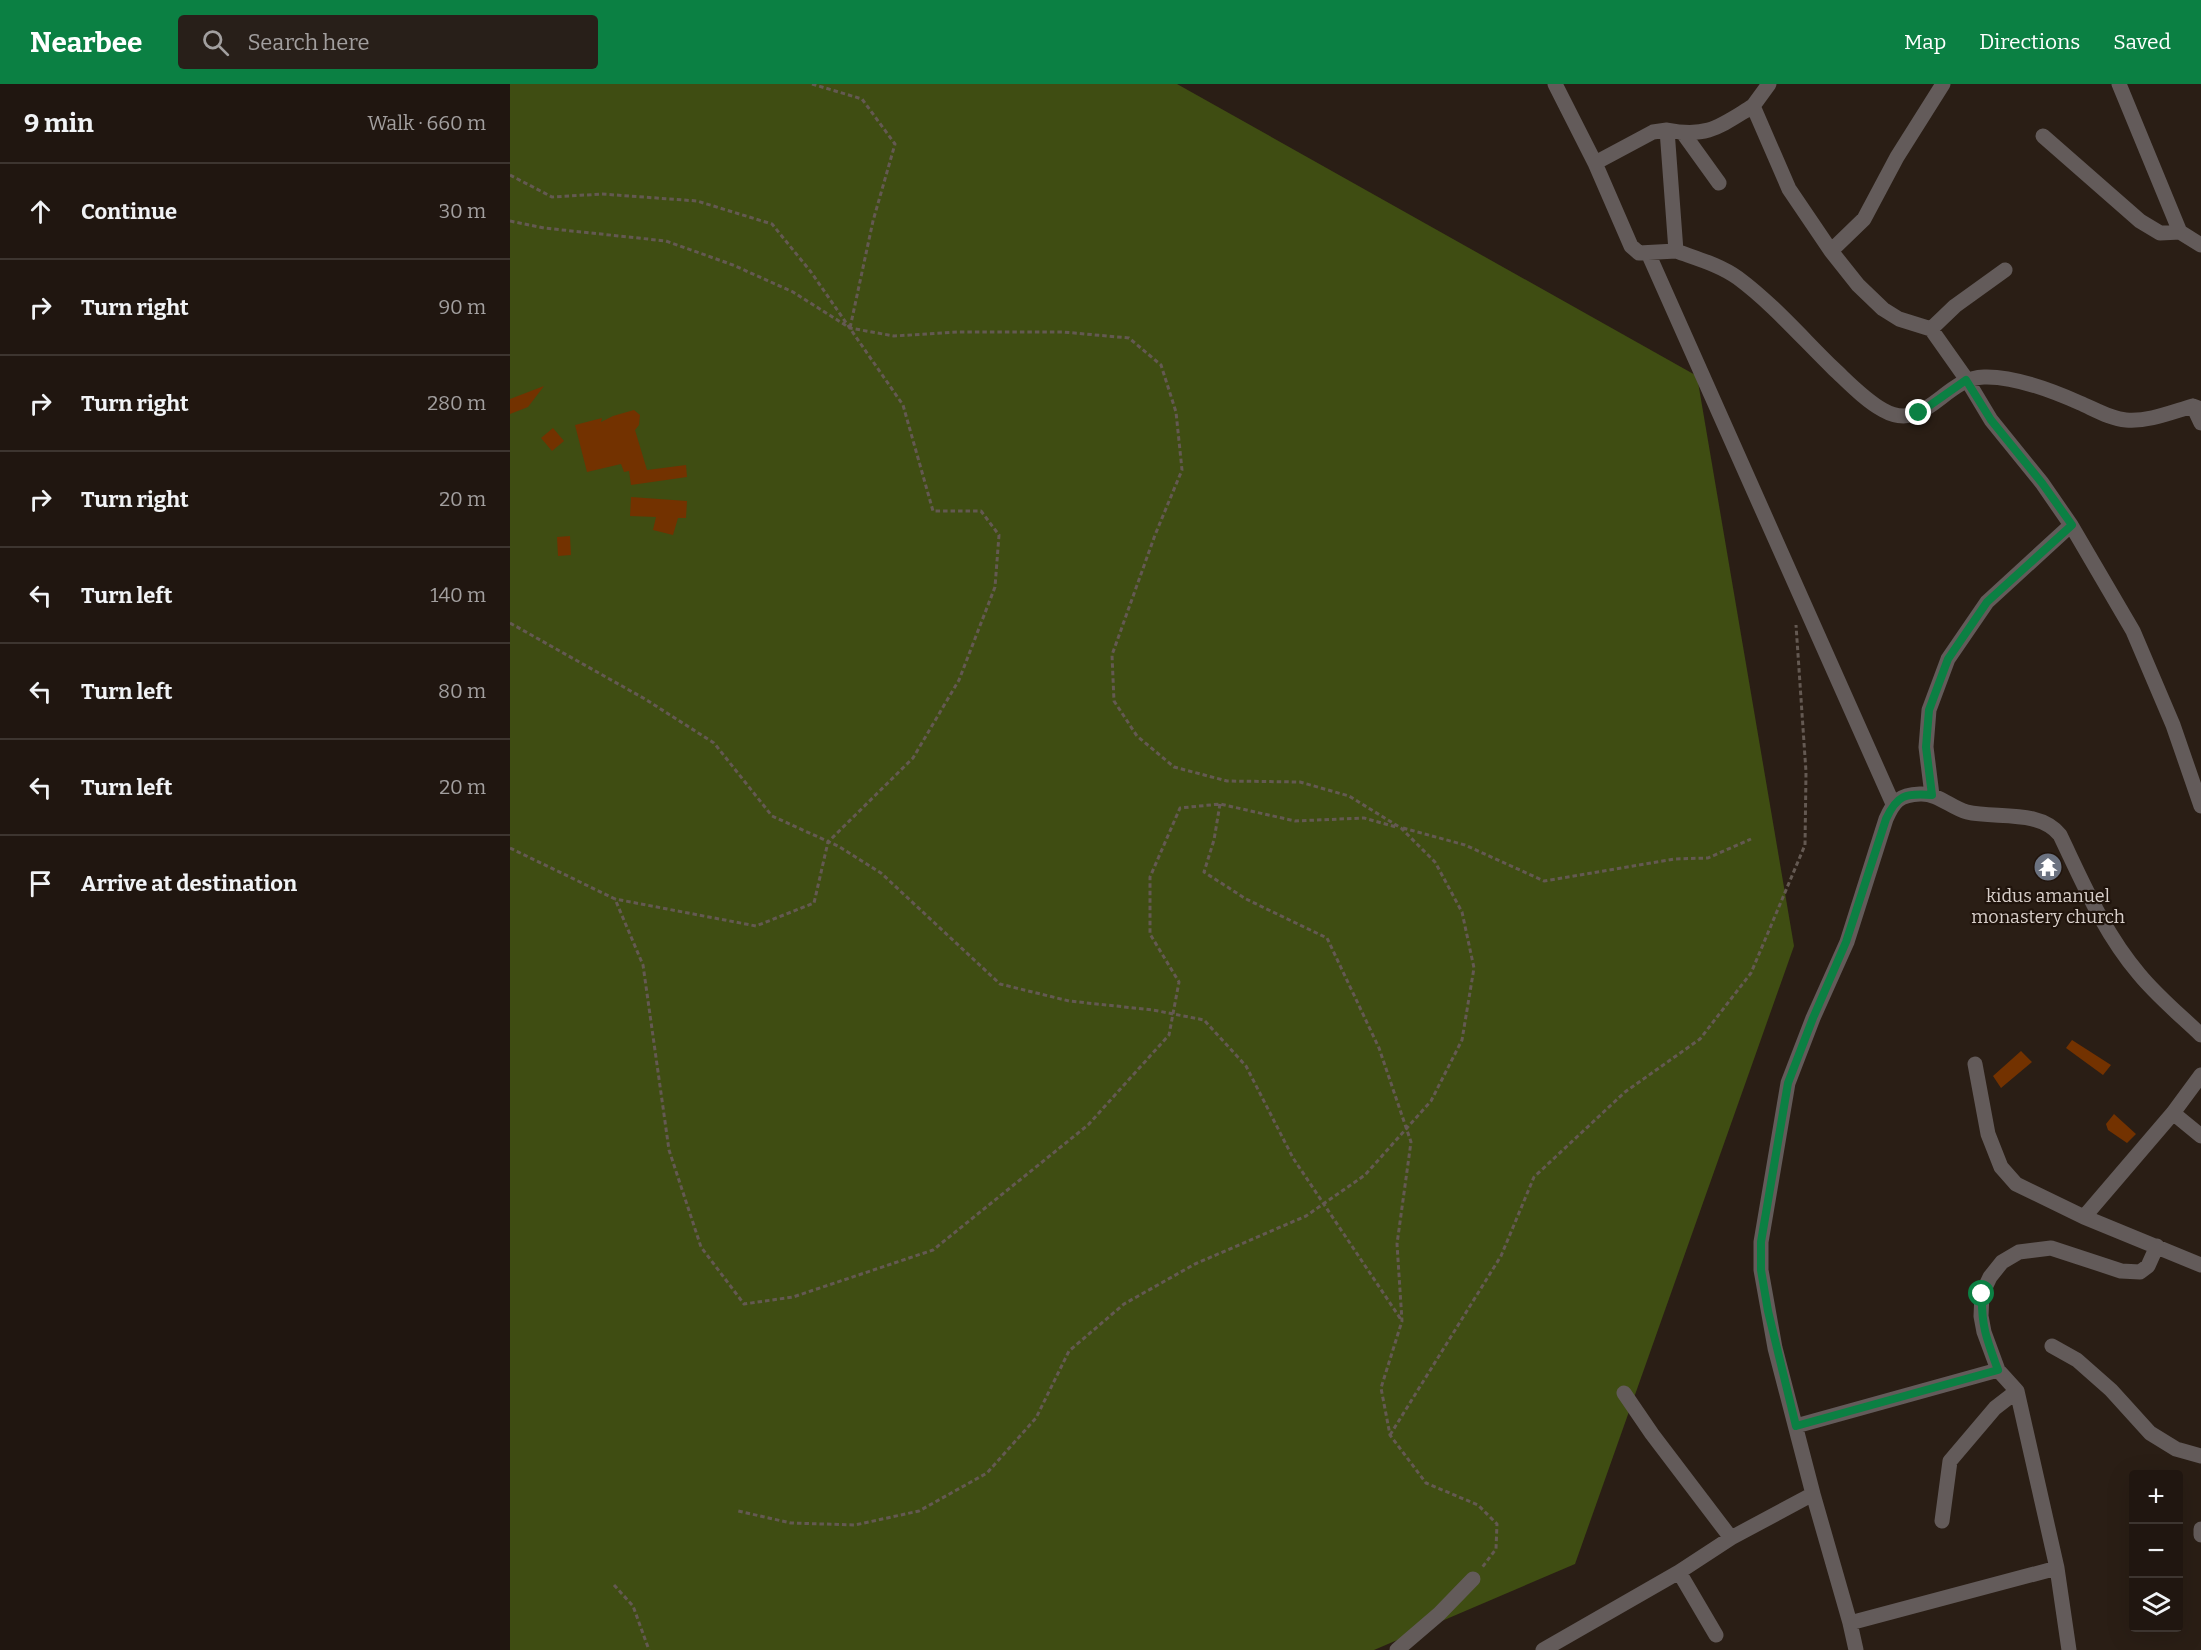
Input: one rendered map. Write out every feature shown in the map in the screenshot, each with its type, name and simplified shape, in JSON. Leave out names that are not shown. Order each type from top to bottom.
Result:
[{"type":"street","points":[[1554,84],[1595,163],[1631,246],[1640,253],[1676,251],[1715,265],[1738,278],[1853,387],[1882,410],[1901,417],[1919,413],[1966,380],[1984,377],[2020,382],[2064,396],[2109,416],[2125,420],[2140,420],[2197,408],[2201,423]]},
{"type":"street","points":[[1595,163],[1653,132],[1667,130],[1697,133],[1713,130],[1754,106],[1769,84]]},
{"type":"street","points":[[1831,251],[1864,219],[1897,157],[1943,84]]},
{"type":"street","points":[[2119,84],[2180,232]]},
{"type":"street","points":[[1754,106],[1789,189],[1831,251],[1858,285],[1883,309],[1899,319],[1931,329],[1991,420],[2042,483],[2072,525],[2133,631],[2173,725],[2201,806]]},
{"type":"street","points":[[1667,130],[1676,251]]},
{"type":"street","points":[[1683,133],[1719,183]]},
{"type":"street","points":[[2043,136],[2140,221],[2160,233],[2180,232],[2201,245]]},
{"type":"street","points":[[1648,253],[1913,797],[1966,812],[2031,819],[2054,827],[2095,909],[2118,946],[2139,974],[2201,1035]]},
{"type":"street","points":[[1931,329],[1955,306],[2005,270]]},
{"type":"street","points":[[1856,1650],[1775,1348],[1761,1270],[1763,1230],[1788,1083],[1846,942],[1883,829],[1913,797],[1926,747],[1929,710],[1948,659],[1987,602],[2072,525]]},
{"type":"street","points":[[1975,1064],[1989,1134],[2001,1167],[2016,1184],[2084,1217],[2201,1265]]},
{"type":"street","points":[[2084,1217],[2173,1113],[2201,1075]]},
{"type":"street","points":[[2173,1113],[2201,1136]]},
{"type":"street","points":[[2069,1650],[2056,1568],[2017,1391],[1998,1370],[1984,1332],[1981,1316],[1982,1294],[1990,1277],[2002,1262],[2019,1252],[2051,1248],[2121,1271],[2140,1272],[2148,1266],[2157,1246]]},
{"type":"street","points":[[2052,1346],[2066,1356],[2077,1360],[2110,1390],[2150,1433],[2176,1449],[2201,1456]]},
{"type":"street","points":[[1796,1426],[1998,1370]]},
{"type":"street","points":[[1942,1521],[1950,1461],[1995,1408],[2017,1391]]},
{"type":"street","points":[[1624,1393],[1652,1434],[1731,1538]]},
{"type":"street","points":[[1543,1650],[1679,1572],[1731,1538],[1813,1494]]},
{"type":"street","points":[[2201,1529],[2201,1535]]},
{"type":"street","points":[[1850,1623],[2056,1568]]},
{"type":"street","points":[[1679,1572],[1716,1635]]},
{"type":"street","points":[[1397,1650],[1439,1614],[1473,1579]]},
{"type":"path","points":[[812,84],[862,99],[895,144],[873,221],[850,328]]},
{"type":"path","points":[[510,175],[552,197],[602,194],[698,201],[772,224],[811,272],[903,405],[933,511],[981,511],[999,535],[995,587],[959,680],[913,758],[828,842],[814,903],[756,926],[615,899],[510,848]]},
{"type":"path","points":[[510,221],[544,228],[666,242],[733,265],[793,292],[850,328],[894,336],[958,332],[1063,332],[1129,338],[1161,365],[1176,412],[1182,470],[1155,535],[1112,655],[1114,701],[1137,736],[1174,767],[1227,781],[1300,782],[1349,796],[1401,828],[1435,862],[1462,912],[1474,968],[1462,1040],[1431,1101],[1365,1175],[1306,1216],[1196,1264],[1124,1305],[1069,1351],[1036,1418],[987,1473],[919,1511],[855,1525],[791,1523],[738,1511]]},
{"type":"path","points":[[510,623],[645,699],[714,743],[772,816],[828,842],[881,873],[1000,984],[1069,1001],[1153,1010],[1204,1020],[1246,1066],[1293,1158],[1402,1321]]},
{"type":"path","points":[[1390,1435],[1501,1256],[1534,1177],[1625,1092],[1700,1040],[1751,973],[1805,845],[1806,772],[1796,624]]},
{"type":"path","points":[[1220,804],[1214,840],[1204,872],[1246,899],[1327,938],[1379,1047],[1411,1142],[1397,1244],[1402,1321],[1381,1388],[1390,1435],[1426,1483],[1478,1505],[1497,1524],[1496,1549],[1473,1579]]},
{"type":"path","points":[[615,899],[643,965],[669,1150],[701,1247],[744,1304],[793,1298],[933,1250],[1088,1125],[1169,1035],[1179,982],[1150,934],[1150,877],[1180,808],[1220,804],[1295,821],[1364,818],[1465,845],[1544,881],[1674,859],[1708,858],[1751,839]]},
{"type":"path","points":[[614,1585],[633,1606],[650,1650]]},
{"type":"green space","points":[[510,84],[1177,84],[1697,376],[1794,946],[1575,1564],[1374,1650],[510,1650]]},
{"type":"building","points":[[544,386],[528,407],[510,414],[510,399]]},
{"type":"building","points":[[634,410],[640,415],[639,425],[635,430],[647,470],[686,465],[687,477],[631,485],[629,471],[624,472],[621,464],[587,472],[575,425],[602,418],[601,422]]},
{"type":"building","points":[[553,428],[564,441],[552,451],[541,438]]},
{"type":"building","points":[[631,497],[687,501],[686,518],[678,518],[673,535],[653,530],[656,517],[630,516]]},
{"type":"building","points":[[570,536],[571,555],[558,556],[557,537]]},
{"type":"building","points":[[2072,1040],[2111,1065],[2103,1075],[2066,1048]]},
{"type":"building","points":[[2021,1051],[2032,1062],[2001,1088],[1993,1076]]},
{"type":"building","points":[[2114,1114],[2136,1134],[2127,1143],[2108,1130],[2106,1124]]},
{"type":"place","name":"kidus amanuel monastery church","points":[[2048,867]]},
{"type":"route","points":[[1919,413],[1966,380],[1991,420],[2042,483],[2072,525],[1987,602],[1948,659],[1929,710],[1926,747],[1932,795],[1907,796],[1893,804],[1846,942],[1788,1083],[1761,1242],[1761,1270],[1775,1348],[1796,1426],[1998,1370],[1984,1332],[1981,1316],[1982,1294]]}]
